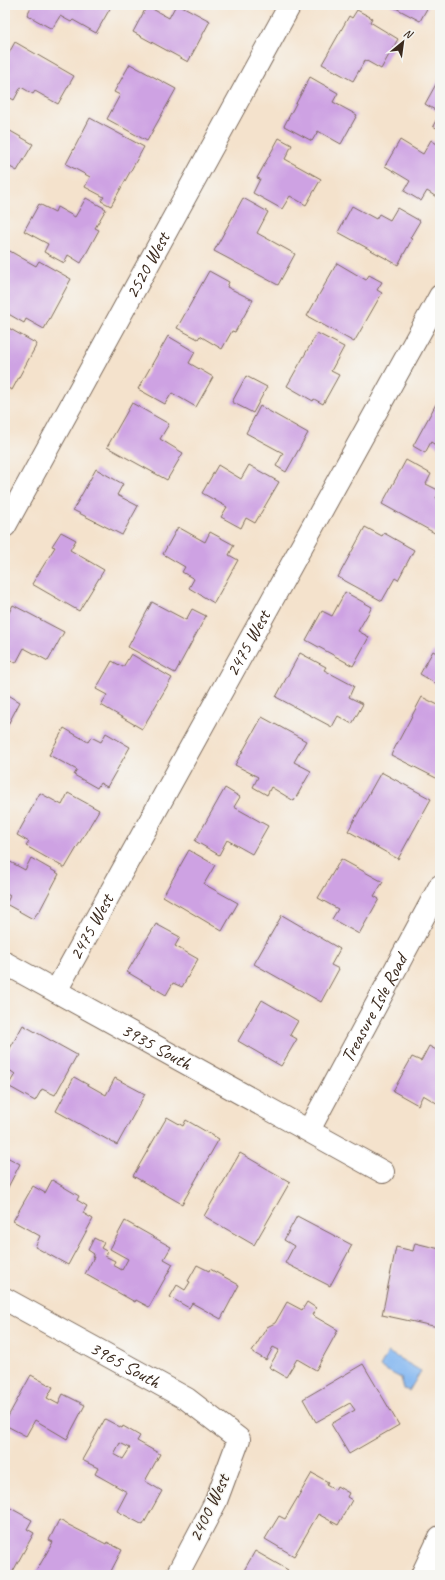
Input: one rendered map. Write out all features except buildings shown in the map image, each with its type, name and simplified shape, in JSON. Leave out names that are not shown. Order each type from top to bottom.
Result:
[{"type":"main road","name":"2520 West","points":[[5,526],[290,5]]},
{"type":"main road","name":"2475 West","points":[[56,991],[440,296]]},
{"type":"main road","name":"Treasure Isle Road","points":[[309,1130],[440,886]]},
{"type":"main road","name":"3935 South","points":[[5,963],[383,1172]]},
{"type":"main road","name":"3965 South","points":[[5,1299],[187,1399],[239,1439]]},
{"type":"main road","name":"2400 West","points":[[176,1575],[216,1501],[239,1439]]},
{"type":"main road","points":[[422,1575],[440,1537]]},
{"type":"water","points":[[388,1352],[421,1371],[409,1391],[404,1389],[401,1378],[380,1367]]}]
